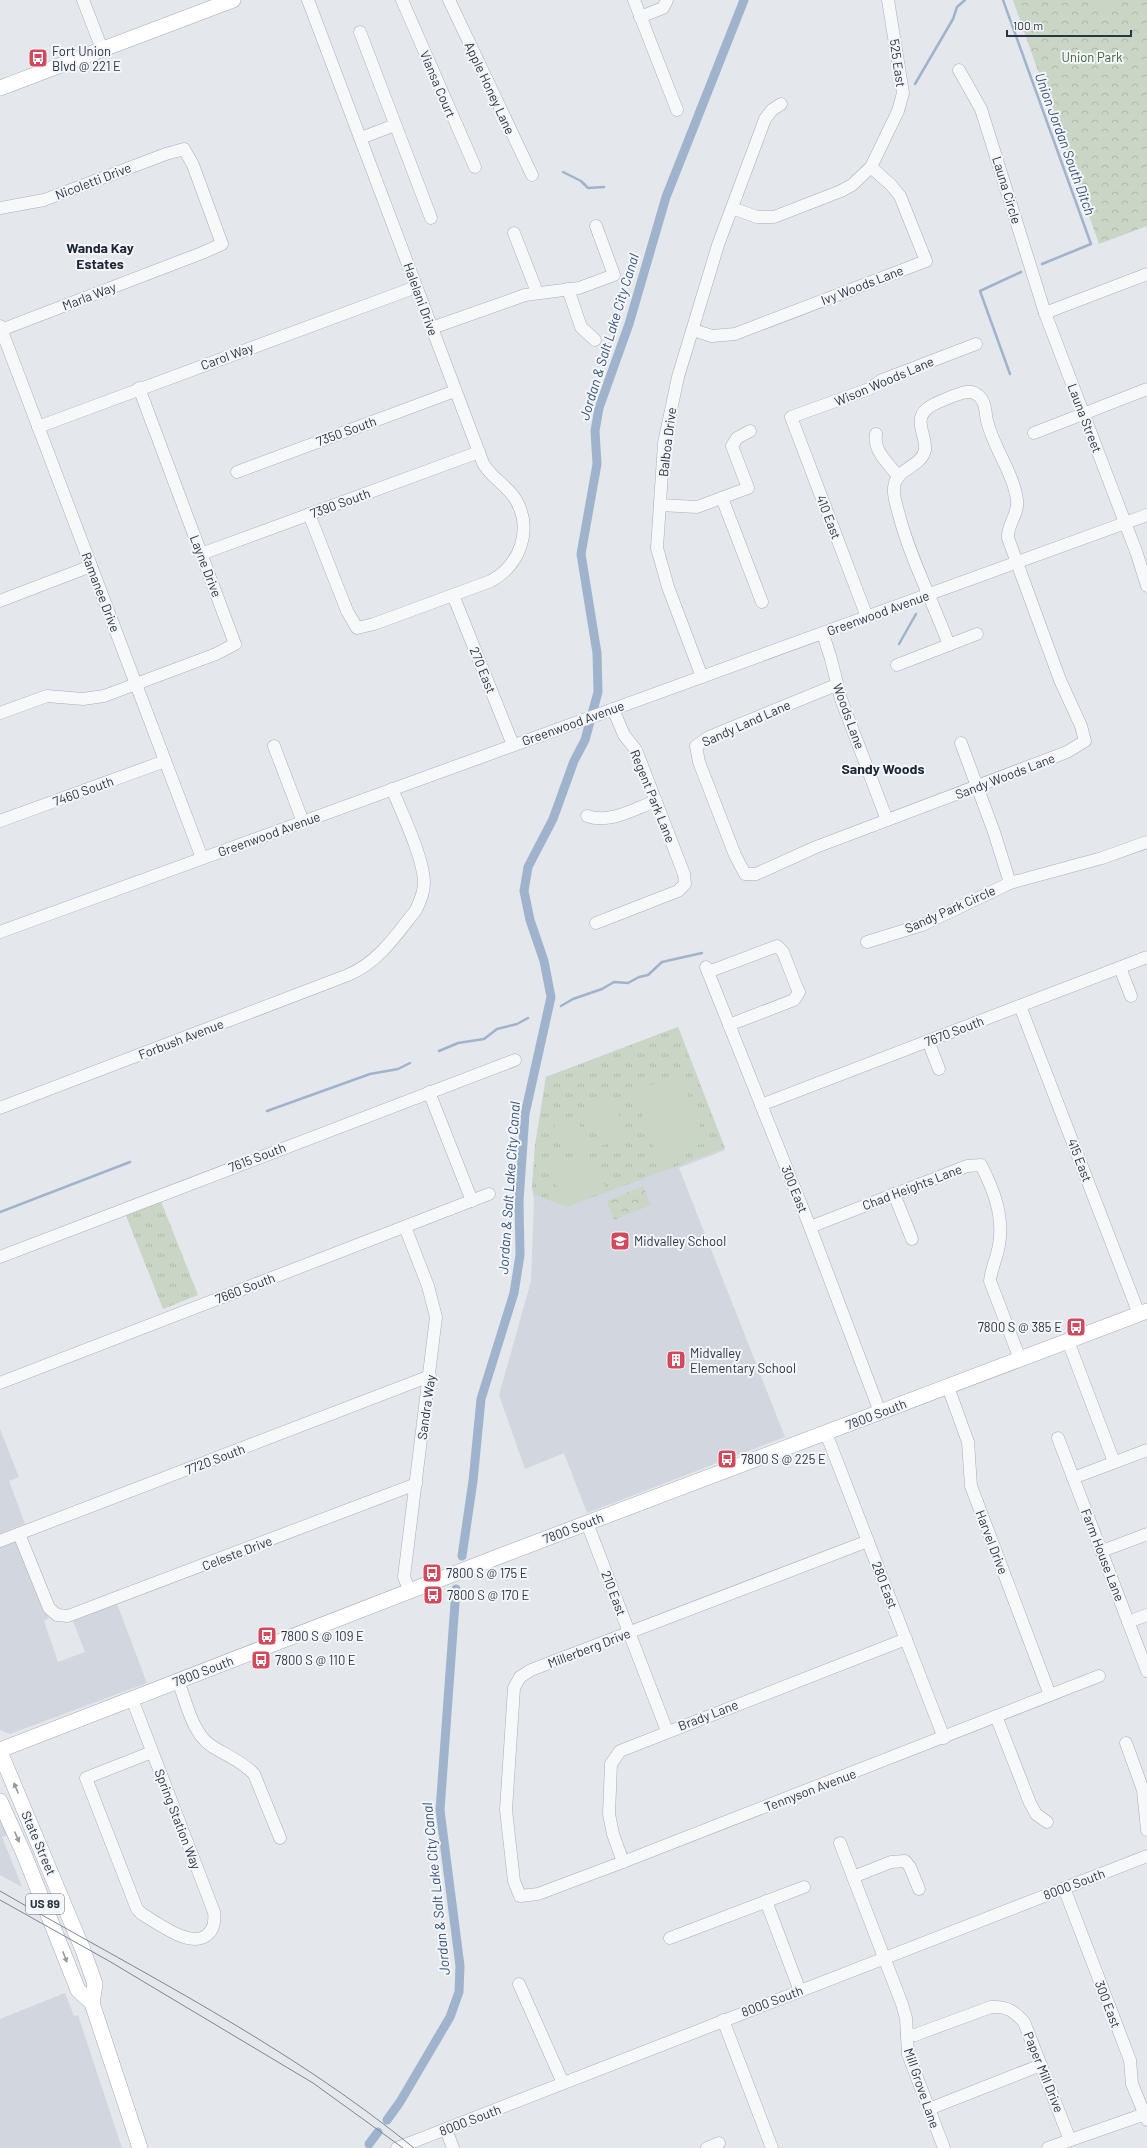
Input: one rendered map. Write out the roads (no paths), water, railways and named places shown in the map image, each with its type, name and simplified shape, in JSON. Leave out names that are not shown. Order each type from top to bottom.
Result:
[{"type":"main road","points":[[0,88],[233,0]]},
{"type":"main road","name":"7800 South","points":[[0,1751],[587,1523],[1143,1313]]},
{"type":"main road","name":"State Street","points":[[0,1751],[42,1850],[95,1984],[92,2003],[140,2148]]},
{"type":"main road","name":"State Street","points":[[0,1802],[24,1854],[78,1990],[92,2003]]},
{"type":"street","points":[[83,0],[102,50]]},
{"type":"street","name":"Halelani Drive","points":[[308,0],[479,452],[489,473],[516,500],[524,527],[523,539],[513,562],[504,574],[491,581],[374,624],[357,628],[347,611],[310,514]]},
{"type":"street","name":"Viansa Court","points":[[402,0],[475,168]]},
{"type":"street","name":"Apple Honey Lane","points":[[450,0],[532,175]]},
{"type":"street","points":[[634,0],[677,110]]},
{"type":"street","points":[[640,17],[662,8],[667,0]]},
{"type":"street","name":"525 East","points":[[871,167],[898,111],[903,93],[888,0]]},
{"type":"street","points":[[360,32],[431,218]]},
{"type":"street","name":"Launa Circle","points":[[960,70],[981,109],[1046,313]]},
{"type":"street","name":"Balboa Drive","points":[[702,677],[661,567],[657,548],[664,443],[670,410],[692,330],[718,245],[765,119],[772,110],[781,104]]},
{"type":"street","points":[[361,138],[395,126]]},
{"type":"street","name":"Nicoletti Drive","points":[[0,208],[44,200],[166,154],[184,149],[193,165],[222,244]]},
{"type":"street","points":[[732,208],[756,217],[774,217],[841,191],[852,185],[871,167]]},
{"type":"street","name":"Ivy Woods Lane","points":[[692,330],[712,336],[735,334],[926,261],[900,196],[891,184],[871,167]]},
{"type":"street","points":[[432,328],[537,292],[579,288],[614,275],[596,226]]},
{"type":"street","points":[[514,233],[537,292]]},
{"type":"street","name":"Marla Way","points":[[1,328],[202,253],[222,244]]},
{"type":"street","points":[[1046,313],[1147,274]]},
{"type":"street","name":"Carol Way","points":[[38,427],[139,388],[416,287]]},
{"type":"street","points":[[568,290],[581,327],[595,340]]},
{"type":"street","name":"Launa Street","points":[[1046,313],[1125,523],[1147,586]]},
{"type":"street","name":"Ramanee Drive","points":[[1,328],[202,858]]},
{"type":"street","name":"Wison Woods Lane","points":[[791,418],[869,389],[882,380],[976,344]]},
{"type":"street","name":"Layne Drive","points":[[136,684],[216,654],[235,644],[139,388]]},
{"type":"street","points":[[1034,433],[1147,389]]},
{"type":"street","name":"7350 South","points":[[237,472],[455,391]]},
{"type":"street","points":[[949,645],[902,527],[894,496],[894,489],[898,476],[918,461],[924,454],[925,443],[921,421],[926,409],[934,404],[963,393],[976,394],[983,401],[989,428],[1015,491],[1017,509],[1008,533],[1018,562]]},
{"type":"street","name":"410 East","points":[[791,418],[867,617]]},
{"type":"street","points":[[660,505],[691,508],[748,488],[732,446],[737,438],[750,431]]},
{"type":"street","points":[[876,434],[875,439],[878,451],[898,476]]},
{"type":"street","name":"7390 South","points":[[201,554],[479,452]]},
{"type":"street","points":[[722,498],[762,602]]},
{"type":"street","name":"Greenwood Avenue","points":[[0,932],[1147,515]]},
{"type":"street","name":"Sandy Woods Lane","points":[[745,874],[756,874],[816,847],[1067,752],[1085,741],[1081,726],[1060,680],[1018,562]]},
{"type":"street","points":[[0,601],[91,566]]},
{"type":"street","name":"270 East","points":[[453,595],[513,745]]},
{"type":"street","name":"Woods Lane","points":[[823,634],[831,659],[836,685],[888,820]]},
{"type":"street","points":[[897,665],[977,634]]},
{"type":"street","points":[[0,713],[47,696],[94,698],[136,684]]},
{"type":"street","name":"Sandy Land Lane","points":[[745,874],[735,855],[718,812],[699,762],[696,746],[709,737],[836,685]]},
{"type":"street","name":"Regent Park Lane","points":[[596,923],[669,895],[684,887],[684,874],[636,750],[624,735],[610,710]]},
{"type":"street","points":[[961,743],[1010,883]]},
{"type":"street","points":[[274,746],[303,822]]},
{"type":"street","name":"7460 South","points":[[0,821],[165,761]]},
{"type":"street","name":"Forbush Avenue","points":[[0,1108],[362,969],[382,952],[416,910],[423,892],[423,874],[418,856],[392,789]]},
{"type":"street","points":[[587,816],[596,820],[608,819],[656,800]]},
{"type":"street","name":"Sandy Park Circle","points":[[867,942],[922,925],[1010,883],[1102,858],[1147,842]]},
{"type":"street","name":"300 East","points":[[729,1025],[794,1000],[799,992],[782,952],[777,946],[707,970],[729,1025],[761,1105],[810,1227],[880,1412]]},
{"type":"street","name":"7670 South","points":[[761,1105],[1147,957]]},
{"type":"street","points":[[1120,968],[1131,996]]},
{"type":"street","name":"415 East","points":[[1020,1006],[1143,1313]]},
{"type":"street","points":[[928,1041],[939,1069]]},
{"type":"street","name":"7615 South","points":[[0,1256],[515,1060]]},
{"type":"street","points":[[429,1092],[472,1201]]},
{"type":"street","name":"Chad Heights Lane","points":[[810,1227],[967,1166],[981,1165],[996,1199],[1000,1230],[999,1246],[990,1281],[1020,1359]]},
{"type":"street","name":"7660 South","points":[[0,1382],[490,1194]]},
{"type":"street","points":[[894,1194],[912,1239]]},
{"type":"street","name":"Sandra Way","points":[[405,1227],[434,1304],[436,1332],[404,1577],[410,1592]]},
{"type":"street","points":[[1068,1341],[1114,1462]]},
{"type":"street","name":"7720 South","points":[[0,1541],[430,1376]]},
{"type":"street","name":"Harvel Drive","points":[[948,1387],[968,1442],[969,1474],[973,1493],[1050,1695]]},
{"type":"street","name":"280 East","points":[[826,1433],[944,1738]]},
{"type":"street","name":"Farm House Lane","points":[[1058,1438],[1147,1671]]},
{"type":"street","points":[[1073,1478],[1147,1450]]},
{"type":"street","name":"Celeste Drive","points":[[19,1534],[46,1603],[52,1613],[63,1617],[74,1615],[416,1484]]},
{"type":"street","name":"210 East","points":[[587,1523],[667,1731]]},
{"type":"street","points":[[1102,1551],[1147,1534]]},
{"type":"street","name":"Millerberg Drive","points":[[520,1896],[514,1881],[506,1810],[514,1688],[520,1677],[531,1670],[868,1541]]},
{"type":"street","points":[[1128,1622],[1147,1615]]},
{"type":"street","name":"Brady Lane","points":[[623,1862],[613,1834],[609,1814],[611,1764],[614,1756],[624,1748],[906,1639]]},
{"type":"street","name":"Tennyson Avenue","points":[[520,1896],[538,1894],[623,1862],[944,1738],[1099,1676]]},
{"type":"street","points":[[178,1681],[194,1723],[203,1738],[247,1767],[254,1774],[280,1838]]},
{"type":"street","name":"Spring Station Way","points":[[132,1699],[214,1912],[214,1926],[206,1937],[198,1940],[186,1939],[142,1914],[137,1909],[86,1778],[152,1752]]},
{"type":"street","points":[[996,1716],[1030,1803],[1036,1814],[1047,1822]]},
{"type":"street","points":[[1126,1743],[1143,1790],[1147,1830]]},
{"type":"street","name":"Mill Grove Lane","points":[[840,1843],[906,2018],[908,2054],[944,2148]]},
{"type":"street","name":"8000 South","points":[[397,2148],[1147,1856]]},
{"type":"street","points":[[853,1877],[891,1862],[905,1861],[910,1867],[919,1889]]},
{"type":"street","points":[[670,1938],[804,1887]]},
{"type":"street","name":"300 East","points":[[1064,1888],[1130,2060],[1132,2084],[1146,2117]]},
{"type":"street","points":[[766,1902],[800,1991]]},
{"type":"street","points":[[518,1984],[563,2083]]},
{"type":"street","name":"Paper Mill Drive","points":[[907,2034],[916,2035],[991,2007],[1001,2006],[1010,2009],[1024,2022],[1070,2140]]},
{"type":"street","points":[[723,2020],[772,2148]]},
{"type":"street","points":[[929,2109],[1042,2065]]},
{"type":"street","points":[[1048,2148],[1146,2117]]},
{"type":"street","points":[[446,2130],[453,2148]]},
{"type":"street","points":[[707,2148],[719,2143]]},
{"type":"waterway","name":"Jordan & Salt Lake City Canal","points":[[462,1556],[473,1481],[481,1399],[514,1293],[520,1255],[519,1201],[525,1114],[551,997],[544,961],[530,920],[524,891],[528,867],[553,819],[574,761],[585,740],[598,692],[597,653],[581,554],[597,464],[595,431],[599,408],[629,324],[666,197],[744,0]]},
{"type":"waterway","points":[[915,84],[953,19],[957,7],[965,0]]},
{"type":"waterway","name":"Union Jordan South Ditch","points":[[1003,0],[1091,244],[1042,264]]},
{"type":"waterway","points":[[563,172],[581,181],[588,188],[604,187]]},
{"type":"waterway","name":"Union Jordan South Ditch","points":[[1010,374],[980,291],[1021,272]]},
{"type":"waterway","name":"Union Jordan South Ditch","points":[[899,644],[916,614]]},
{"type":"waterway","name":"Union Jordan South Ditch","points":[[561,1006],[573,999],[602,989],[614,982],[628,983],[639,977],[648,975],[662,962],[702,953]]},
{"type":"waterway","name":"Union Jordan South Ditch","points":[[439,1051],[458,1043],[484,1039],[497,1029],[517,1024],[528,1018]]},
{"type":"waterway","name":"Union Jordan South Ditch","points":[[267,1111],[370,1074],[398,1069],[410,1063]]},
{"type":"waterway","name":"Union Jordan South Ditch","points":[[0,1212],[130,1162]]},
{"type":"waterway","name":"Jordan & Salt Lake City Canal","points":[[387,2120],[400,2102],[450,2017],[459,1992],[460,1966],[440,1810],[456,1589]]},
{"type":"waterway","name":"Jordan & Salt Lake City Canal","points":[[369,2144],[378,2132]]},
{"type":"tram line","points":[[0,1891],[212,2011],[265,2043],[366,2111],[414,2148]]},
{"type":"tram line","points":[[0,1900],[109,1961],[313,2083],[403,2148]]},
{"type":"place","name":"Fort Union Blvd @ 221 E","points":[[38,58]]},
{"type":"place","name":"Midvalley School","points":[[620,1241]]},
{"type":"place","name":"7800 S @ 385 E","points":[[1076,1327]]},
{"type":"place","name":"Midvalley Elementary School","points":[[676,1360]]},
{"type":"place","name":"7800 S @ 225 E","points":[[727,1459]]},
{"type":"place","name":"7800 S @ 175 E","points":[[432,1573]]},
{"type":"place","name":"7800 S @ 170 E","points":[[433,1595]]},
{"type":"place","name":"7800 S @ 109 E","points":[[267,1636]]},
{"type":"place","name":"7800 S @ 110 E","points":[[261,1660]]},
{"type":"district","name":"Wanda Kay Estates","points":[[100,256]]},
{"type":"district","name":"Sandy Woods","points":[[883,769]]},
{"type":"park label","name":"Union Park","points":[[1092,57]]}]
